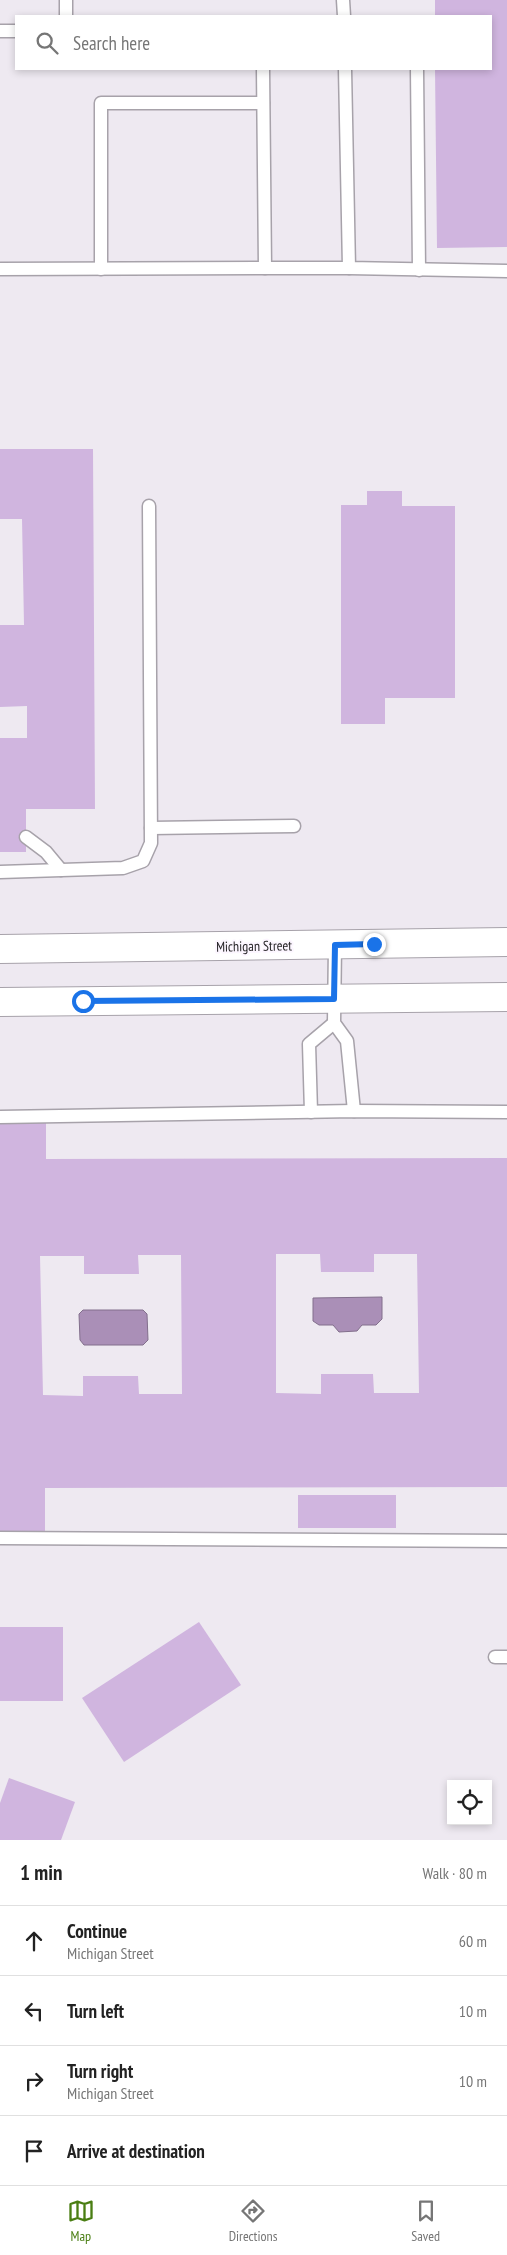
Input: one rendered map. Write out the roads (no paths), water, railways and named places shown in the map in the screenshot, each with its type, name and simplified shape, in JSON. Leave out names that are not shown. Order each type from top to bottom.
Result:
[{"type":"street","name":"Michigan Street","points":[[0,949],[507,942]]},
{"type":"street","points":[[0,1002],[334,1011],[507,997]]},
{"type":"lane","points":[[66,0],[66,15]]},
{"type":"lane","points":[[343,0],[344,15]]},
{"type":"lane","points":[[0,31],[15,31]]},
{"type":"lane","points":[[263,70],[265,268]]},
{"type":"lane","points":[[345,70],[349,268]]},
{"type":"lane","points":[[417,70],[419,270]]},
{"type":"lane","points":[[101,269],[101,103],[263,103]]},
{"type":"lane","points":[[0,269],[349,268],[507,271]]},
{"type":"lane","points":[[0,872],[123,868],[143,861],[151,843],[149,506]]},
{"type":"lane","points":[[151,828],[294,826]]},
{"type":"lane","points":[[26,837],[46,852],[61,870]]},
{"type":"lane","points":[[335,945],[334,1011],[347,1041],[354,1111]]},
{"type":"lane","points":[[312,1112],[309,1044],[334,1011]]},
{"type":"lane","points":[[0,1117],[354,1111],[507,1112]]},
{"type":"lane","points":[[0,1538],[507,1541]]}]
